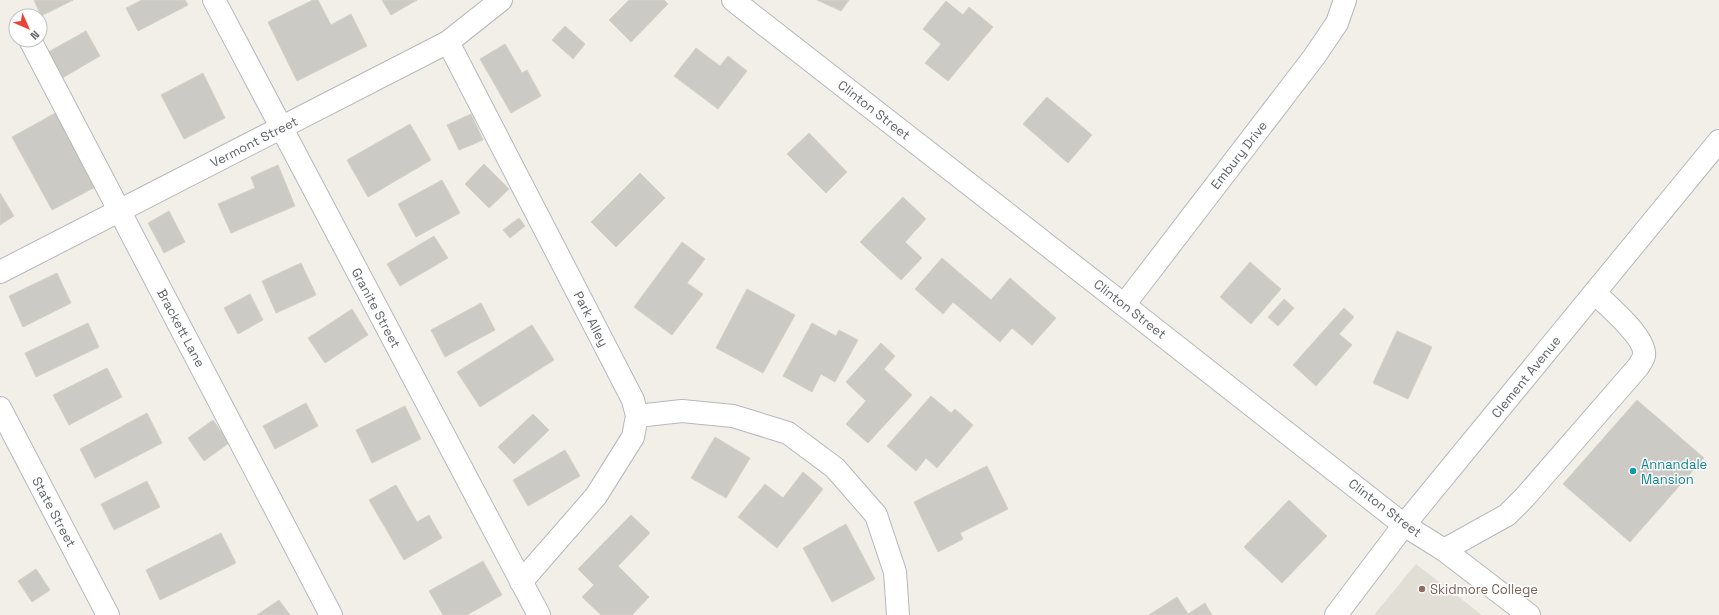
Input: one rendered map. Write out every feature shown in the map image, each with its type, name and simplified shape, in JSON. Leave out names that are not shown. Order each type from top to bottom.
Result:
[{"type":"street","name":"Granite Street","points":[[214,0],[539,615]]},
{"type":"street","name":"Vermont Street","points":[[0,272],[120,212],[448,42],[501,0]]},
{"type":"street","name":"Clinton Street","points":[[733,0],[1124,304],[1404,525],[1444,550],[1529,615]]},
{"type":"street","name":"Embury Drive","points":[[1124,304],[1314,57],[1337,23],[1345,0]]},
{"type":"street","name":"Park Alley","points":[[448,42],[633,400],[637,416],[633,437],[596,496],[521,582]]},
{"type":"street","name":"Brackett Lane","points":[[34,48],[331,615]]},
{"type":"street","name":"Clement Avenue","points":[[1336,615],[1404,525],[1719,141]]},
{"type":"street","points":[[1444,550],[1507,515],[1525,497],[1638,367],[1644,355],[1642,346],[1635,333],[1595,293]]},
{"type":"street","name":"State Street","points":[[0,408],[108,615]]},
{"type":"street","points":[[637,416],[682,411],[733,416],[788,433],[835,468],[876,515],[895,572],[898,615]]},
{"type":"shaded area","name":"Skidmore College","points":[[1416,564],[1482,615],[1374,615]]},
{"type":"building","points":[[34,0],[73,0],[48,12],[48,8],[38,8]]},
{"type":"building","points":[[142,0],[185,0],[188,5],[138,31],[126,8]]},
{"type":"building","points":[[313,0],[318,0],[331,25],[351,14],[367,46],[297,81],[268,22]]},
{"type":"building","points":[[382,0],[417,0],[391,15]]},
{"type":"building","points":[[629,0],[664,0],[668,4],[631,42],[609,20]]},
{"type":"building","points":[[817,0],[849,0],[841,11]]},
{"type":"building","points":[[946,1],[963,15],[969,7],[993,27],[948,81],[925,63],[941,44],[923,29]]},
{"type":"building","points":[[565,26],[585,44],[573,59],[552,40]]},
{"type":"building","points":[[86,31],[100,56],[57,81],[43,55]]},
{"type":"building","points":[[505,44],[522,73],[527,70],[541,96],[511,113],[480,59]]},
{"type":"building","points":[[696,48],[720,66],[728,56],[747,71],[718,109],[674,76]]},
{"type":"building","points":[[203,73],[225,118],[184,139],[161,95]]},
{"type":"building","points":[[1047,97],[1092,135],[1068,163],[1023,124]]},
{"type":"building","points":[[59,111],[99,185],[52,210],[12,137]]},
{"type":"building","points":[[471,114],[483,140],[459,150],[447,125]]},
{"type":"building","points":[[410,124],[431,160],[368,197],[347,160]]},
{"type":"building","points":[[809,133],[847,172],[826,193],[787,154]]},
{"type":"building","points":[[484,164],[509,189],[489,208],[465,184]]},
{"type":"building","points":[[278,165],[295,206],[231,233],[218,204],[255,188],[251,177]]},
{"type":"building","points":[[640,173],[665,198],[616,247],[591,222]]},
{"type":"building","points":[[442,180],[460,213],[416,237],[398,204]]},
{"type":"building","points":[[0,193],[14,216],[0,225]]},
{"type":"building","points":[[903,197],[926,219],[905,242],[922,258],[901,280],[860,242]]},
{"type":"building","points":[[169,211],[185,242],[164,253],[148,223]]},
{"type":"building","points":[[519,218],[525,226],[510,238],[503,230]]},
{"type":"building","points":[[434,236],[448,258],[400,286],[387,264]]},
{"type":"building","points":[[682,242],[705,259],[687,283],[703,294],[672,335],[634,307]]},
{"type":"building","points":[[942,258],[991,300],[1010,278],[1056,318],[1032,345],[1012,328],[1000,342],[953,302],[943,314],[915,289]]},
{"type":"building","points":[[1250,262],[1281,289],[1251,324],[1220,297]]},
{"type":"building","points":[[301,263],[316,295],[276,313],[262,281]]},
{"type":"building","points":[[57,273],[71,303],[23,327],[9,296]]},
{"type":"building","points":[[747,289],[795,315],[763,373],[716,348]]},
{"type":"building","points":[[250,294],[263,320],[238,334],[224,308]]},
{"type":"building","points":[[1284,299],[1294,308],[1278,326],[1268,317]]},
{"type":"building","points":[[481,303],[495,330],[445,357],[431,330]]},
{"type":"building","points":[[1344,308],[1354,317],[1339,334],[1352,345],[1316,386],[1293,365]]},
{"type":"building","points":[[352,309],[368,335],[325,363],[308,338]]},
{"type":"building","points":[[88,323],[99,347],[36,377],[25,353]]},
{"type":"building","points":[[812,323],[836,336],[839,330],[858,340],[835,382],[821,374],[812,392],[783,376]]},
{"type":"building","points":[[532,325],[554,360],[480,407],[457,372]]},
{"type":"building","points":[[1397,331],[1432,347],[1408,399],[1373,383]]},
{"type":"building","points":[[881,343],[895,356],[884,369],[912,395],[868,443],[846,424],[866,401],[846,382]]},
{"type":"building","points":[[107,368],[122,397],[69,425],[53,395]]},
{"type":"building","points":[[931,396],[951,413],[955,409],[973,425],[937,468],[926,458],[916,471],[887,446]]},
{"type":"building","name":"Annandale Mansion","points":[[1637,400],[1704,458],[1630,542],[1563,484]]},
{"type":"building","points":[[306,403],[318,426],[275,449],[263,426]]},
{"type":"building","points":[[405,406],[421,439],[372,463],[356,430]]},
{"type":"building","points":[[147,413],[162,443],[95,478],[80,449]]},
{"type":"building","points":[[533,414],[549,430],[514,464],[498,447]]},
{"type":"building","points":[[213,420],[229,443],[204,461],[188,438]]},
{"type":"building","points":[[715,437],[750,458],[726,498],[691,478]]},
{"type":"building","points":[[565,450],[580,476],[528,506],[513,480]]},
{"type":"building","points":[[987,466],[1008,509],[960,533],[963,539],[938,552],[914,502]]},
{"type":"building","points":[[803,472],[823,489],[777,548],[738,517],[765,484],[783,498]]},
{"type":"building","points":[[147,481],[160,507],[114,530],[101,504]]},
{"type":"building","points":[[396,485],[417,522],[429,515],[442,538],[404,560],[369,500]]},
{"type":"building","points":[[1289,500],[1327,536],[1282,583],[1244,547]]},
{"type":"building","points":[[631,515],[650,533],[618,566],[649,597],[632,615],[601,615],[582,597],[594,585],[578,569]]},
{"type":"building","points":[[846,524],[875,579],[832,602],[803,548]]},
{"type":"building","points":[[221,533],[236,563],[160,600],[146,570]]},
{"type":"building","points":[[483,561],[502,595],[467,615],[443,615],[429,591]]},
{"type":"building","points":[[36,569],[50,590],[32,602],[18,581]]},
{"type":"building","points":[[1177,597],[1188,614],[1205,603],[1212,615],[1149,615]]},
{"type":"building","points":[[279,600],[290,615],[257,615]]},
{"type":"place","name":"Annandale Mansion","points":[[1633,471]]},
{"type":"place","name":"Skidmore College","points":[[1422,589]]}]
